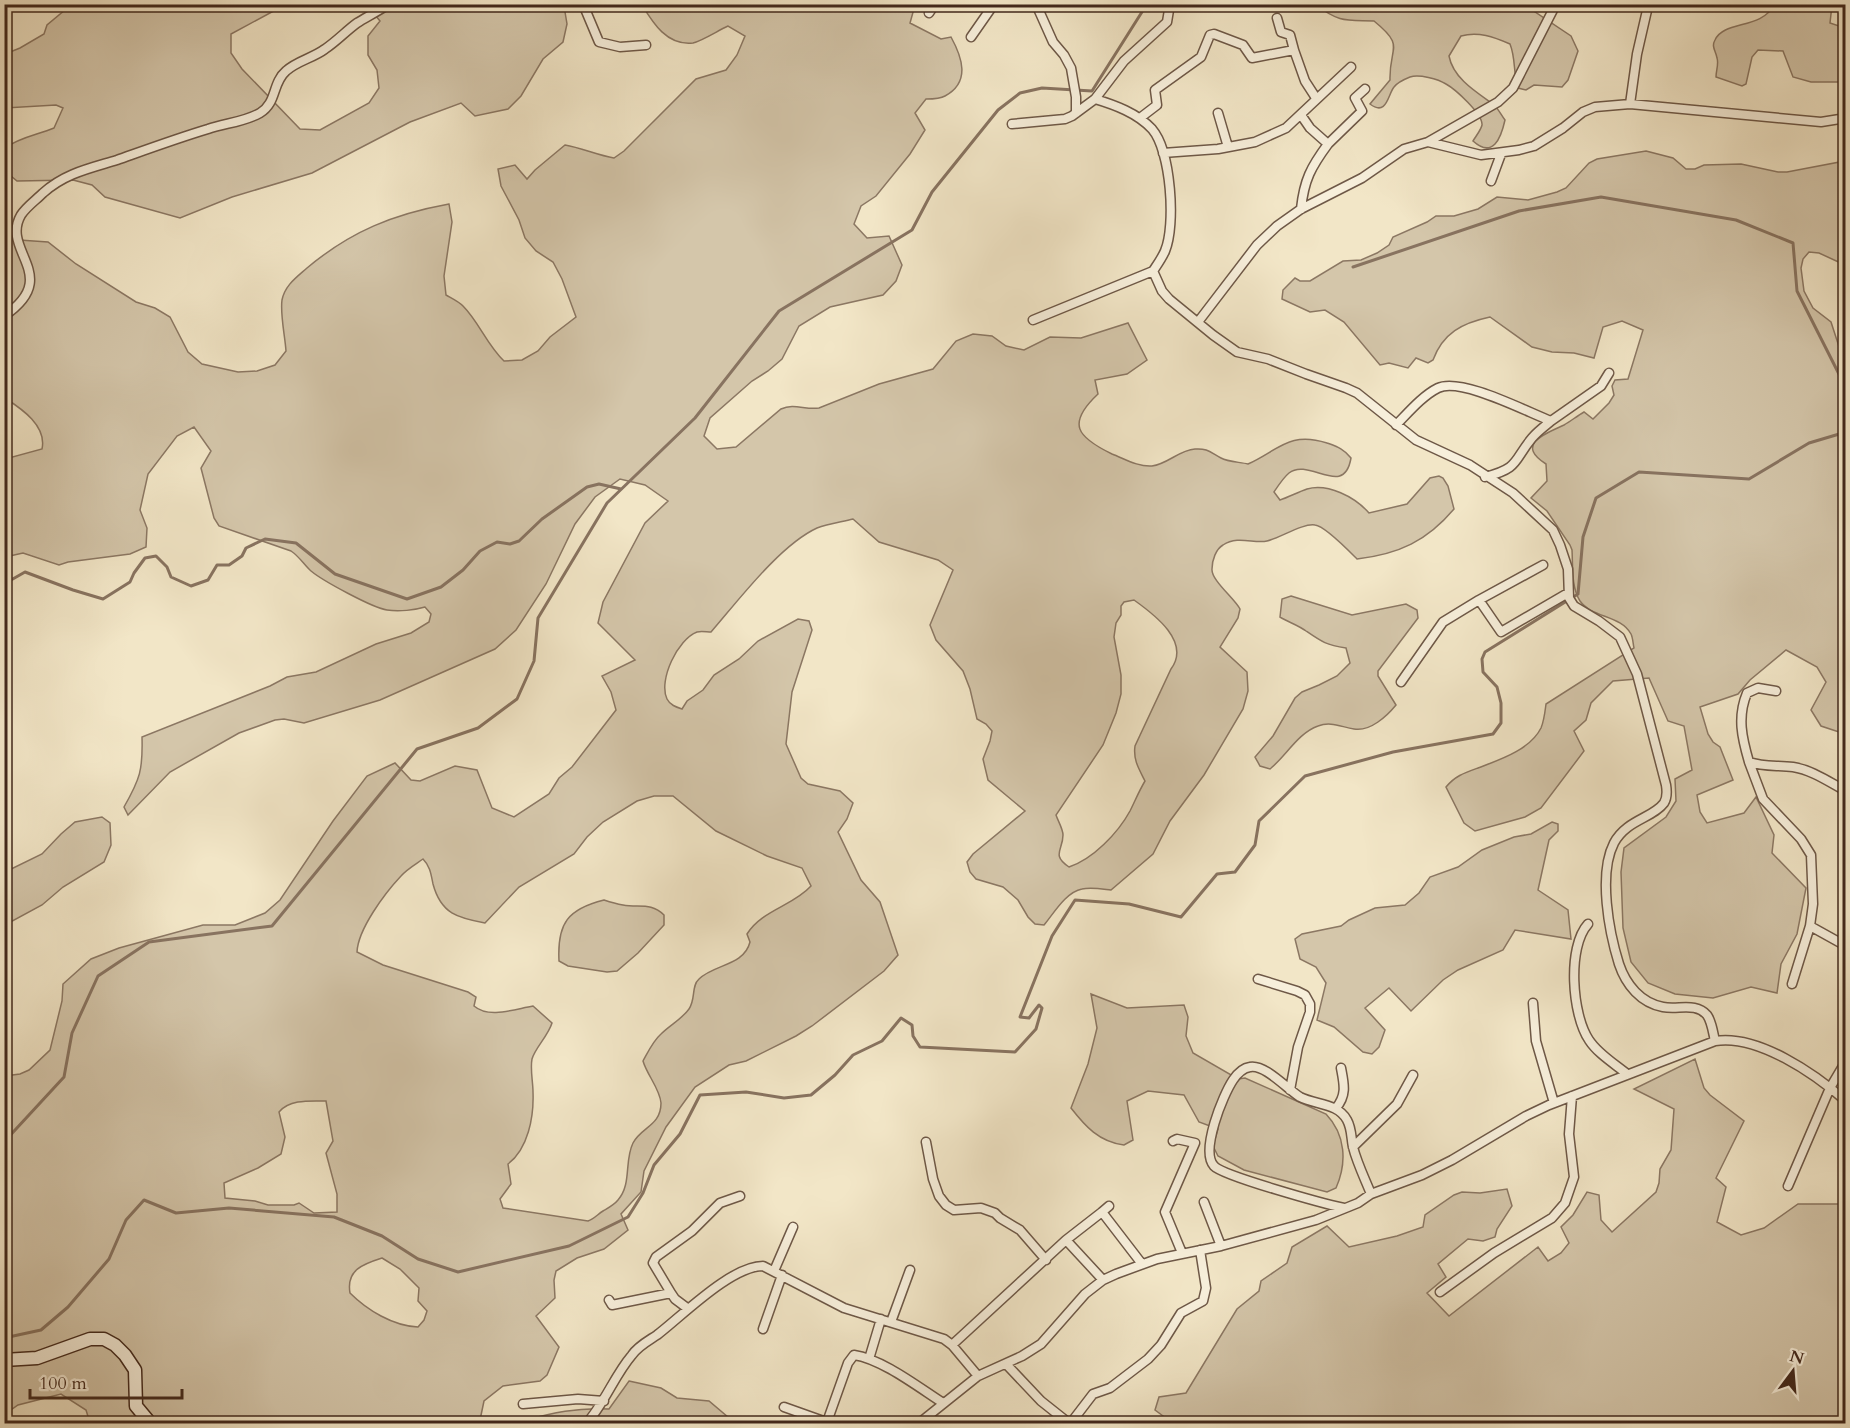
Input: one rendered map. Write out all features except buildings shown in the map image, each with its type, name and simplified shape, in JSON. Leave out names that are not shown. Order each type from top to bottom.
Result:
[{"type":"street","points":[[4,316],[14,309],[29,289],[28,268],[18,246],[16,229],[20,216],[46,191],[69,175],[262,112],[273,101],[279,78],[285,72],[296,63],[324,50],[357,24],[389,4]]},
{"type":"street","points":[[583,4],[599,42],[620,47],[646,45]]},
{"type":"street","points":[[929,13],[935,4]]},
{"type":"street","points":[[971,37],[994,4]]},
{"type":"street","points":[[1036,4],[1053,42],[1071,68],[1076,113]]},
{"type":"street","points":[[1012,124],[1065,119],[1095,99],[1124,61],[1167,22],[1170,4]]},
{"type":"street","points":[[1198,322],[1257,246],[1277,226],[1301,209],[1362,178],[1404,149],[1428,142],[1498,102],[1513,88],[1556,4]]},
{"type":"street","points":[[1630,104],[1647,5]]},
{"type":"street","points":[[1277,18],[1281,32],[1290,35],[1305,81],[1316,98]]},
{"type":"street","points":[[1140,118],[1156,105],[1155,90],[1201,57],[1210,35],[1214,34],[1243,45],[1252,58],[1294,50]]},
{"type":"street","points":[[1163,153],[1255,142],[1286,128],[1351,67]]},
{"type":"street","points":[[1301,209],[1304,187],[1311,168],[1328,144],[1362,111],[1355,98],[1365,89]]},
{"type":"street","points":[[1033,320],[1153,271],[1165,251],[1169,234],[1169,174],[1154,131],[1140,118],[1095,99]]},
{"type":"street","points":[[1428,142],[1481,155],[1501,154],[1534,146],[1563,128],[1582,112],[1595,107],[1630,104],[1821,122],[1845,118]]},
{"type":"street","points":[[1218,113],[1228,147]]},
{"type":"street","points":[[1301,115],[1310,128],[1328,144]]},
{"type":"street","points":[[1491,181],[1501,154]]},
{"type":"street","points":[[1153,271],[1162,291],[1169,298],[1213,335],[1237,351],[1268,359],[1346,387],[1368,401],[1416,440],[1470,465],[1485,477],[1513,493],[1553,531],[1568,569],[1570,599],[1620,638],[1637,674],[1666,785],[1665,800],[1662,805],[1621,832],[1606,863],[1605,880],[1610,922],[1620,966],[1631,988],[1645,1000],[1663,1007],[1694,1007],[1701,1010],[1710,1020],[1715,1041]]},
{"type":"street","points":[[1485,477],[1513,466],[1533,437],[1551,421],[1601,386],[1609,373]]},
{"type":"street","points":[[1396,425],[1431,392],[1440,387],[1452,385],[1520,407],[1551,421]]},
{"type":"street","points":[[1401,682],[1443,622],[1543,565]]},
{"type":"street","points":[[1479,600],[1501,632],[1570,599]]},
{"type":"street","points":[[1776,691],[1758,688],[1747,693],[1741,721],[1742,736],[1749,762],[1763,799],[1800,839],[1811,855],[1813,904],[1810,927],[1791,984]]},
{"type":"street","points":[[1749,762],[1770,767],[1800,769],[1845,791]]},
{"type":"street","points":[[1588,924],[1580,935],[1574,974],[1577,1010],[1589,1040],[1627,1074]]},
{"type":"street","points":[[1810,927],[1845,946]]},
{"type":"street","points":[[1257,980],[1297,991],[1305,995],[1310,1004],[1310,1012],[1298,1047],[1290,1090]]},
{"type":"street","points":[[1533,1003],[1536,1041],[1554,1103]]},
{"type":"street","points":[[918,1424],[978,1376],[1006,1364],[1041,1344],[1085,1294],[1103,1280],[1142,1264],[1288,1229],[1358,1203],[1371,1194],[1422,1175],[1452,1160],[1526,1116],[1554,1103],[1715,1041],[1740,1042],[1787,1059],[1820,1079],[1845,1101]]},
{"type":"street","points":[[1788,1186],[1830,1088],[1845,1061]]},
{"type":"street","points":[[1344,1208],[1317,1202],[1221,1171],[1214,1166],[1210,1159],[1209,1148],[1215,1121],[1232,1081],[1240,1071],[1251,1067],[1262,1068],[1302,1098],[1336,1108],[1349,1123],[1353,1147],[1371,1194]]},
{"type":"street","points":[[1336,1108],[1344,1096],[1345,1087],[1341,1068]]},
{"type":"street","points":[[1353,1147],[1397,1104],[1413,1075]]},
{"type":"street","points":[[1440,1292],[1494,1253],[1552,1218],[1565,1203],[1574,1177],[1569,1134],[1572,1096]]},
{"type":"street","points":[[1173,1141],[1177,1139],[1209,1148]]},
{"type":"street","points":[[926,1142],[933,1179],[939,1196],[946,1205],[954,1210],[981,1209],[995,1213],[1020,1230],[1046,1260]]},
{"type":"street","points":[[1182,1253],[1165,1212],[1195,1143]]},
{"type":"street","points":[[687,1308],[675,1299],[653,1263],[656,1257],[692,1231],[720,1203],[740,1196]]},
{"type":"street","points":[[1204,1202],[1221,1246]]},
{"type":"street","points":[[952,1345],[1066,1240],[1105,1209],[1142,1264]]},
{"type":"street","points":[[762,1329],[793,1227]]},
{"type":"street","points":[[1066,1240],[1103,1280]]},
{"type":"street","points":[[1006,1364],[1041,1401],[1070,1424],[1093,1394],[1110,1388],[1148,1359],[1161,1345],[1181,1313],[1203,1301],[1206,1288],[1200,1250]]},
{"type":"street","points":[[586,1424],[604,1401],[621,1370],[636,1350],[687,1308],[730,1278],[755,1266],[763,1266],[778,1273],[844,1308],[944,1339],[952,1345],[978,1376]]},
{"type":"street","points":[[869,1359],[910,1270]]},
{"type":"street","points":[[609,1300],[612,1305],[671,1293]]},
{"type":"street","points":[[4,1360],[37,1358],[90,1339],[104,1339],[115,1345],[135,1370],[136,1406],[151,1424]]},
{"type":"street","points":[[784,1407],[828,1423],[852,1356],[856,1355],[869,1359],[943,1402]]},
{"type":"street","points":[[523,1404],[578,1399],[604,1401]]},
{"type":"shaded area","points":[[562,4],[567,24],[563,42],[543,59],[521,96],[508,109],[475,116],[461,103],[410,122],[312,173],[232,197],[180,218],[105,197],[92,185],[73,180],[17,181],[5,171],[5,148],[54,128],[63,108],[56,105],[5,108],[5,54],[44,34],[47,25],[71,5],[295,5],[281,7],[231,34],[231,53],[242,69],[300,129],[320,130],[369,103],[379,88],[377,70],[368,55],[368,36],[380,21],[367,5]]},
{"type":"shaded area","points":[[642,5],[915,5],[910,23],[941,39],[951,37],[961,61],[962,69],[958,84],[943,97],[926,99],[915,113],[925,130],[910,154],[876,196],[861,206],[854,224],[867,238],[889,236],[902,265],[896,281],[883,295],[830,307],[799,326],[782,359],[752,381],[710,418],[704,436],[717,449],[736,447],[781,409],[819,408],[879,384],[933,369],[956,341],[973,334],[992,336],[1006,346],[1024,350],[1050,337],[1081,338],[1128,323],[1147,360],[1127,374],[1095,380],[1098,394],[1088,404],[1079,422],[1084,435],[1100,448],[1147,466],[1158,465],[1189,450],[1199,449],[1227,460],[1248,464],[1293,441],[1314,440],[1346,452],[1351,458],[1347,470],[1334,477],[1297,469],[1289,473],[1274,492],[1280,500],[1307,489],[1324,488],[1349,497],[1369,513],[1407,504],[1430,478],[1439,476],[1448,486],[1454,509],[1423,538],[1386,554],[1372,557],[1357,559],[1331,534],[1315,525],[1304,526],[1262,542],[1240,540],[1229,542],[1216,552],[1212,566],[1215,578],[1240,609],[1238,618],[1220,647],[1247,672],[1248,691],[1243,709],[1204,775],[1170,821],[1153,854],[1111,890],[1085,888],[1071,894],[1044,925],[1035,924],[1018,900],[1003,887],[976,879],[970,872],[967,862],[973,854],[1025,811],[988,780],[983,759],[992,731],[977,719],[963,671],[936,640],[930,625],[953,570],[938,560],[879,542],[853,519],[817,528],[803,536],[774,560],[711,632],[697,632],[683,643],[668,671],[665,691],[670,703],[682,709],[687,701],[703,690],[714,675],[739,659],[758,641],[798,619],[809,621],[812,630],[792,692],[786,744],[801,778],[808,784],[840,791],[853,803],[847,819],[838,832],[861,880],[880,902],[898,955],[884,971],[812,1026],[746,1061],[729,1065],[695,1087],[666,1127],[644,1171],[641,1192],[621,1214],[628,1230],[604,1249],[577,1258],[556,1271],[555,1298],[536,1316],[559,1347],[547,1375],[540,1381],[503,1386],[484,1401],[480,1420],[461,1423],[90,1423],[86,1410],[61,1394],[18,1405],[5,1414],[5,1076],[29,1070],[50,1050],[62,1001],[63,984],[91,959],[119,948],[203,925],[235,925],[265,913],[280,900],[333,821],[367,776],[395,763],[411,780],[420,781],[455,766],[477,770],[492,808],[514,817],[549,794],[559,778],[572,767],[616,710],[611,692],[602,676],[635,660],[598,623],[603,602],[645,523],[668,501],[645,485],[620,479],[595,497],[575,524],[546,584],[516,630],[495,649],[380,700],[304,723],[284,719],[275,720],[239,733],[170,772],[128,815],[124,807],[139,774],[142,737],[270,686],[287,677],[316,672],[376,644],[411,633],[429,622],[431,614],[425,607],[392,611],[380,608],[348,594],[317,575],[291,551],[219,526],[214,518],[201,468],[211,451],[194,427],[177,436],[148,474],[140,510],[147,528],[146,547],[130,554],[59,565],[23,553],[5,557],[5,459],[42,449],[43,441],[32,419],[5,398],[5,239],[48,242],[76,264],[136,302],[155,308],[170,317],[188,352],[202,364],[238,372],[257,371],[275,365],[286,351],[282,300],[289,286],[299,275],[323,255],[357,234],[410,213],[449,204],[452,222],[444,276],[446,295],[469,312],[504,361],[522,360],[538,351],[550,337],[576,317],[553,262],[536,251],[525,238],[519,220],[501,186],[498,169],[515,165],[527,179],[565,145],[614,158],[624,151],[696,79],[726,70],[737,55],[745,36],[728,26],[697,42],[676,41],[656,26]],"holes":[[[1134,600],[1160,621],[1174,639],[1177,649],[1176,659],[1135,746],[1136,760],[1145,781],[1130,811],[1119,828],[1096,852],[1069,867],[1059,856],[1063,835],[1056,815],[1103,745],[1116,713],[1121,694],[1121,675],[1114,637],[1116,623],[1121,615],[1121,606],[1124,602]],[[654,796],[673,796],[716,831],[767,856],[802,868],[811,886],[796,899],[753,926],[747,934],[750,942],[742,956],[712,970],[699,979],[695,985],[689,1009],[664,1031],[651,1047],[643,1061],[658,1092],[661,1103],[660,1111],[654,1122],[633,1143],[625,1187],[616,1202],[588,1221],[503,1208],[500,1199],[511,1184],[508,1164],[515,1158],[525,1141],[531,1122],[532,1059],[552,1023],[533,1006],[495,1013],[480,1010],[474,1006],[476,997],[468,992],[383,965],[357,952],[362,933],[373,912],[403,873],[423,859],[430,870],[436,894],[446,908],[459,916],[485,923],[519,887],[574,854],[603,822],[637,801]],[[326,1101],[333,1141],[326,1153],[337,1194],[337,1212],[314,1213],[299,1203],[268,1205],[255,1201],[225,1198],[224,1183],[258,1168],[281,1154],[285,1137],[279,1112],[294,1103]],[[382,1258],[400,1269],[419,1288],[418,1301],[427,1311],[418,1327],[399,1324],[381,1316],[350,1293],[349,1285],[353,1273],[362,1266]]]},
{"type":"shaded area","points":[[1316,5],[1520,5],[1529,8],[1571,36],[1578,51],[1568,80],[1562,87],[1534,85],[1526,90],[1518,88],[1510,44],[1480,34],[1461,36],[1449,56],[1451,64],[1460,78],[1495,106],[1505,120],[1495,144],[1486,148],[1473,141],[1482,125],[1478,115],[1456,91],[1438,80],[1410,77],[1395,86],[1383,106],[1380,108],[1370,104],[1390,80],[1394,48],[1390,36],[1374,21],[1338,18]]},
{"type":"shaded area","points":[[1774,5],[1832,5],[1830,23],[1845,28],[1845,82],[1811,82],[1793,77],[1783,51],[1758,50],[1752,57],[1746,84],[1742,86],[1716,77],[1718,60],[1713,45],[1715,40],[1726,30],[1761,18]]},
{"type":"shaded area","points":[[1646,151],[1673,158],[1686,169],[1695,169],[1704,165],[1741,164],[1787,172],[1845,161],[1845,265],[1819,253],[1809,252],[1803,259],[1801,268],[1804,291],[1813,308],[1831,322],[1845,365],[1845,734],[1821,726],[1811,710],[1826,682],[1817,667],[1786,650],[1750,680],[1738,694],[1700,707],[1708,734],[1720,747],[1733,780],[1697,795],[1700,812],[1707,823],[1744,813],[1756,797],[1774,835],[1772,853],[1806,888],[1797,934],[1781,964],[1777,993],[1751,987],[1713,998],[1675,994],[1648,983],[1631,962],[1623,928],[1621,872],[1624,848],[1666,817],[1676,801],[1675,779],[1692,770],[1684,726],[1668,721],[1649,678],[1613,681],[1591,703],[1586,720],[1574,731],[1584,751],[1541,808],[1525,817],[1475,831],[1464,823],[1446,787],[1460,775],[1504,758],[1522,748],[1536,736],[1541,728],[1546,704],[1634,648],[1632,636],[1626,628],[1585,607],[1580,601],[1574,583],[1570,545],[1547,511],[1531,498],[1547,481],[1546,464],[1537,457],[1533,451],[1533,445],[1542,436],[1584,412],[1593,419],[1609,403],[1614,395],[1612,386],[1615,380],[1628,379],[1643,330],[1622,321],[1603,327],[1594,358],[1532,347],[1490,317],[1462,326],[1442,343],[1433,360],[1428,363],[1416,358],[1408,368],[1389,363],[1380,365],[1344,322],[1325,310],[1310,312],[1282,299],[1283,290],[1295,278],[1300,281],[1310,281],[1343,261],[1361,260],[1377,253],[1389,245],[1393,237],[1436,216],[1454,216],[1478,209],[1497,197],[1528,200],[1557,192],[1566,188],[1589,163],[1597,159]]},
{"type":"shaded area","points":[[1291,596],[1352,615],[1406,604],[1417,610],[1418,618],[1378,671],[1378,676],[1396,705],[1388,714],[1366,728],[1354,729],[1327,724],[1311,729],[1298,739],[1270,769],[1260,766],[1255,757],[1273,736],[1295,698],[1302,692],[1337,676],[1350,663],[1346,648],[1334,646],[1316,638],[1280,617],[1282,599]]},
{"type":"shaded area","points":[[102,817],[110,823],[111,845],[104,862],[63,887],[42,905],[5,925],[5,872],[42,854],[75,822]]},
{"type":"shaded area","points":[[1552,822],[1558,824],[1558,831],[1549,840],[1538,890],[1568,910],[1571,939],[1515,930],[1503,950],[1458,970],[1443,980],[1411,1011],[1389,988],[1365,1008],[1385,1030],[1379,1047],[1372,1054],[1363,1052],[1334,1027],[1317,1020],[1326,983],[1316,967],[1300,959],[1295,939],[1302,934],[1341,926],[1375,908],[1405,905],[1419,893],[1430,877],[1458,867],[1482,850],[1514,837],[1531,834]]},
{"type":"shaded area","points":[[604,900],[623,905],[654,908],[664,915],[664,925],[638,953],[617,971],[607,972],[568,966],[559,961],[560,937],[567,920],[582,908]]},
{"type":"shaded area","points":[[1091,994],[1127,1008],[1184,1005],[1188,1017],[1186,1036],[1193,1053],[1238,1079],[1245,1078],[1326,1114],[1338,1131],[1343,1150],[1342,1169],[1336,1188],[1327,1192],[1244,1170],[1218,1156],[1213,1146],[1218,1129],[1199,1122],[1184,1095],[1148,1091],[1127,1101],[1133,1140],[1124,1145],[1107,1140],[1093,1132],[1071,1108],[1088,1064],[1097,1028]]},
{"type":"shaded area","points":[[1695,1059],[1704,1088],[1744,1121],[1716,1178],[1726,1187],[1717,1222],[1741,1235],[1764,1228],[1798,1204],[1845,1204],[1845,1423],[1174,1424],[1155,1410],[1159,1397],[1186,1393],[1237,1309],[1259,1291],[1261,1281],[1287,1263],[1292,1247],[1327,1226],[1349,1247],[1397,1236],[1423,1227],[1425,1215],[1462,1192],[1480,1193],[1507,1189],[1512,1206],[1497,1229],[1495,1237],[1483,1241],[1468,1239],[1438,1264],[1446,1277],[1427,1293],[1449,1316],[1538,1247],[1548,1261],[1561,1253],[1569,1243],[1561,1227],[1573,1215],[1587,1192],[1599,1195],[1601,1220],[1612,1232],[1656,1192],[1660,1169],[1671,1150],[1674,1109],[1634,1089]]},
{"type":"shaded area","points":[[629,1381],[661,1388],[677,1398],[709,1401],[735,1423],[521,1424],[522,1421],[565,1411],[609,1409]]},
{"type":"waterway","points":[[4,1142],[64,1077],[72,1033],[98,976],[149,942],[272,926],[417,749],[478,728],[517,699],[534,661],[538,618],[607,503],[695,418],[779,311],[912,230],[932,192],[998,110],[1020,93],[1042,88],[1092,91],[1147,4]]},
{"type":"waterway","points":[[1353,267],[1519,211],[1601,197],[1736,220],[1793,243],[1797,291],[1846,388]]},
{"type":"waterway","points":[[4,1338],[41,1330],[68,1307],[109,1259],[126,1220],[144,1200],[176,1213],[229,1208],[334,1217],[382,1236],[418,1259],[458,1272],[569,1246],[628,1217],[643,1193],[654,1165],[680,1134],[700,1095],[746,1092],[784,1098],[811,1095],[835,1075],[853,1055],[882,1041],[901,1018],[912,1025],[913,1036],[920,1047],[1015,1052],[1036,1029],[1042,1008],[1039,1005],[1029,1018],[1020,1017],[1052,936],[1075,900],[1129,904],[1181,917],[1217,874],[1235,872],[1255,845],[1259,821],[1305,776],[1393,752],[1493,734],[1501,723],[1501,703],[1497,687],[1483,672],[1482,659],[1485,652],[1578,594],[1583,537],[1596,498],[1639,472],[1749,479],[1809,443],[1846,432]]},
{"type":"waterway","points":[[4,584],[25,572],[103,599],[130,582],[145,558],[156,556],[167,567],[171,577],[191,586],[208,580],[217,565],[229,565],[242,556],[246,548],[265,539],[296,543],[335,574],[407,599],[441,587],[463,570],[480,551],[497,542],[510,544],[519,541],[542,519],[587,487],[599,484],[621,489]]}]
